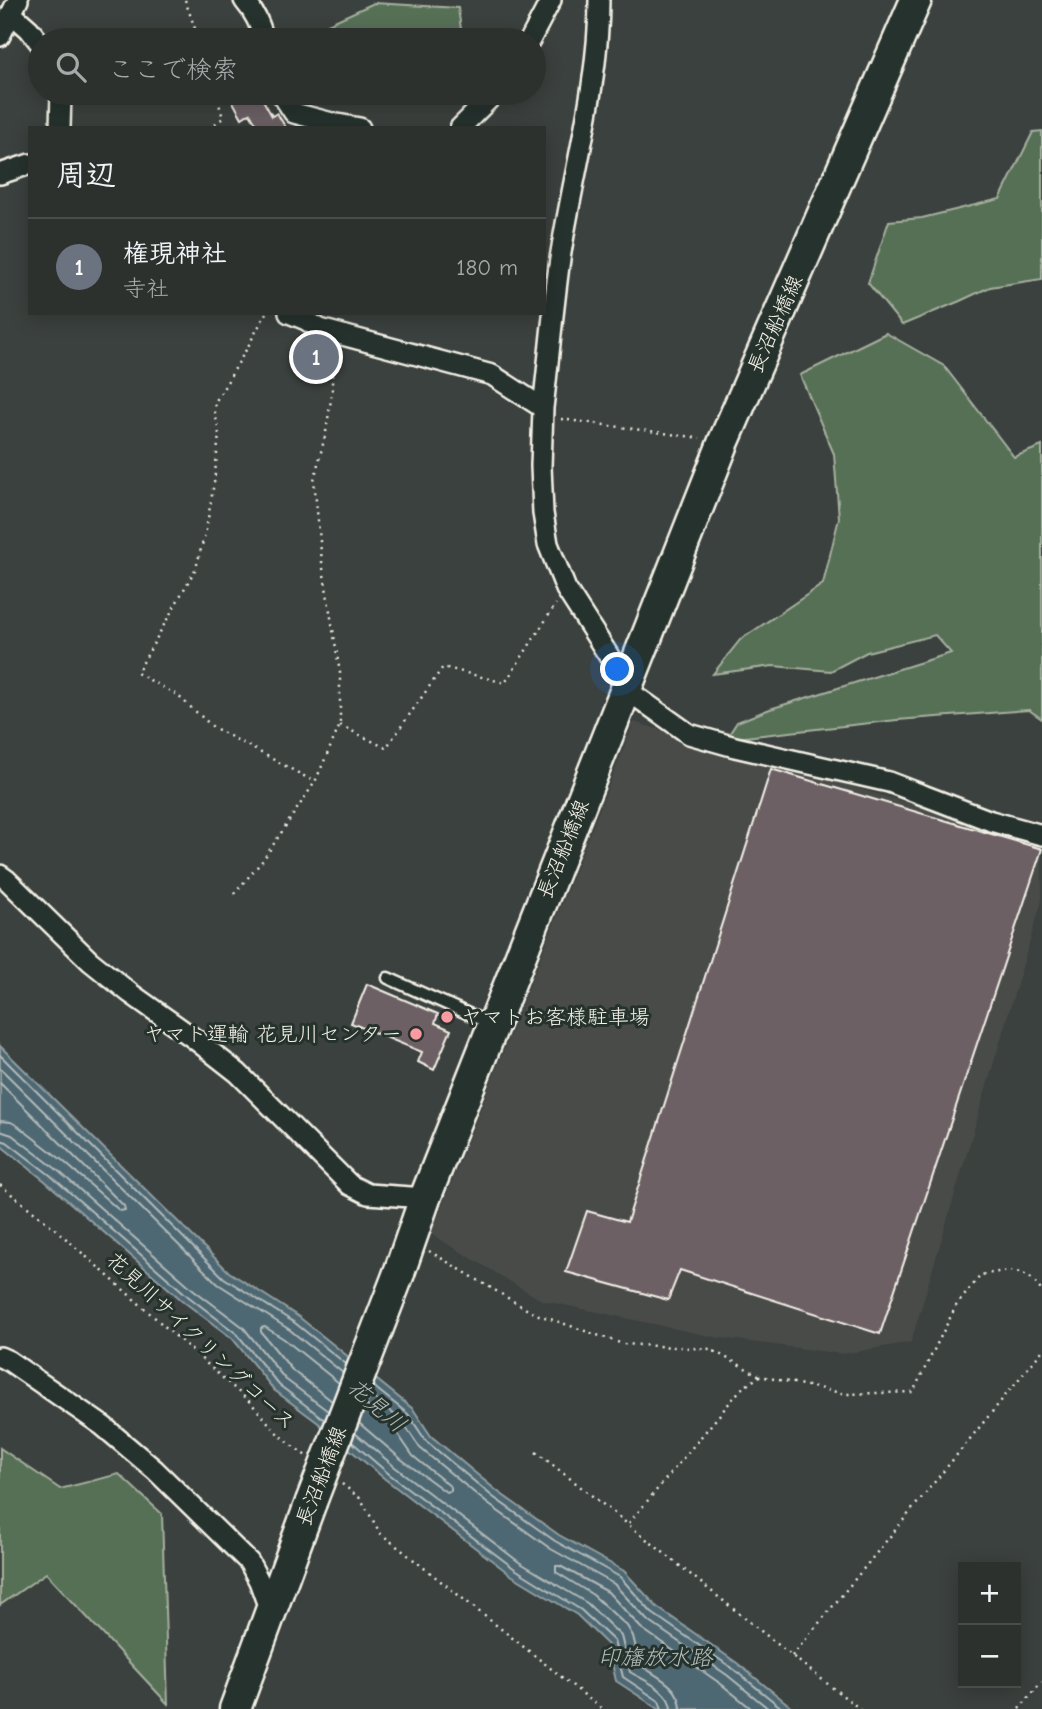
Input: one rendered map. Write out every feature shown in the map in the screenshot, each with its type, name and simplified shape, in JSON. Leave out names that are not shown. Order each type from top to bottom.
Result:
[{"type":"main road","name":"長沼船橋線","points":[[234,1709],[425,1198],[724,441],[916,0]]},
{"type":"street","points":[[244,0],[253,10],[261,28]]},
{"type":"street","points":[[536,28],[551,0]]},
{"type":"street","points":[[598,0],[599,36],[588,108],[552,254],[543,412],[543,513],[548,544],[566,589],[616,667],[626,690],[689,734],[889,782],[991,821],[1042,835]]},
{"type":"street","points":[[0,36],[15,7]]},
{"type":"street","points":[[15,7],[28,28]]},
{"type":"street","points":[[60,126],[61,105]]},
{"type":"street","points":[[289,105],[295,113],[349,126]]},
{"type":"street","points":[[462,126],[483,105]]},
{"type":"street","points":[[0,174],[28,165]]},
{"type":"street","points":[[310,328],[330,315]]},
{"type":"street","points":[[310,328],[492,375],[543,412]]},
{"type":"street","points":[[0,875],[90,961],[238,1073],[350,1185],[369,1194],[425,1198]]},
{"type":"street","points":[[0,1357],[103,1426],[155,1470],[249,1562],[271,1614]]},
{"type":"lane","points":[[388,978],[493,1024]]},
{"type":"path","points":[[185,0],[195,28]]},
{"type":"path","points":[[212,126],[223,118],[219,105]]},
{"type":"path","points":[[265,315],[216,399],[219,434],[214,484],[196,568],[137,673],[177,695],[213,727],[315,782]]},
{"type":"path","points":[[234,894],[263,860],[315,782],[340,725],[340,673],[322,562],[314,480],[326,432],[331,393],[332,351],[310,328],[302,342],[304,353],[314,357]]},
{"type":"path","points":[[543,412],[724,441]]},
{"type":"path","points":[[340,725],[386,748],[443,667],[505,683],[566,589]]},
{"type":"path","name":"花見川サイクリングコース","points":[[0,1185],[54,1228],[251,1403],[279,1435],[310,1459]]},
{"type":"path","points":[[410,1240],[533,1313],[623,1344],[710,1349],[760,1376],[846,1394],[913,1392],[956,1306],[981,1275],[1007,1270],[1025,1273],[1042,1292]]},
{"type":"path","points":[[792,1657],[1042,1351]]},
{"type":"path","points":[[629,1524],[741,1389],[760,1376]]},
{"type":"path","points":[[536,1452],[860,1709]]},
{"type":"path","points":[[341,1483],[361,1499],[380,1533],[602,1709]]},
{"type":"path","points":[[1018,1709],[1042,1682]]},
{"type":"shaded area","points":[[634,722],[1042,843],[1042,900],[911,1342],[843,1354],[714,1337],[541,1300],[431,1234]]},
{"type":"green space","points":[[374,3],[458,8],[461,28],[319,28]]},
{"type":"green space","points":[[1042,131],[1042,279],[990,287],[902,325],[868,283],[889,221],[922,218],[1000,199],[1033,132]]},
{"type":"green space","points":[[886,333],[944,366],[1014,457],[1042,446],[1042,719],[1029,710],[897,720],[726,739],[737,722],[770,709],[951,653],[935,635],[867,652],[831,671],[773,666],[713,674],[740,640],[823,584],[839,518],[834,454],[800,375]]},
{"type":"green space","points":[[0,1448],[60,1489],[119,1474],[162,1514],[168,1704],[46,1573],[0,1605]]},
{"type":"water","name":"印旛放水路","points":[[0,1046],[229,1272],[299,1317],[413,1409],[431,1436],[497,1491],[559,1535],[624,1571],[657,1607],[737,1663],[794,1709],[659,1709],[616,1681],[608,1645],[577,1615],[511,1575],[274,1390],[233,1339],[184,1302],[0,1145]]},
{"type":"building","points":[[235,105],[266,105],[272,116],[277,113],[285,126],[255,126],[250,113],[242,118]]},
{"type":"building","points":[[771,769],[1042,849],[880,1334],[680,1270],[668,1300],[566,1272],[587,1211],[627,1222]]},
{"type":"building","points":[[367,984],[438,1014],[435,1023],[451,1030],[434,1070],[418,1062],[422,1052],[351,1023]]},
{"type":"place","name":"権現神社","points":[[316,357]]},
{"type":"place","name":"ヤマトお客様駐車場","points":[[447,1017]]},
{"type":"place","name":"ヤマト運輸 花見川センター","points":[[416,1034]]},
{"type":"water label","name":"花見川","points":[[377,1405]]}]
